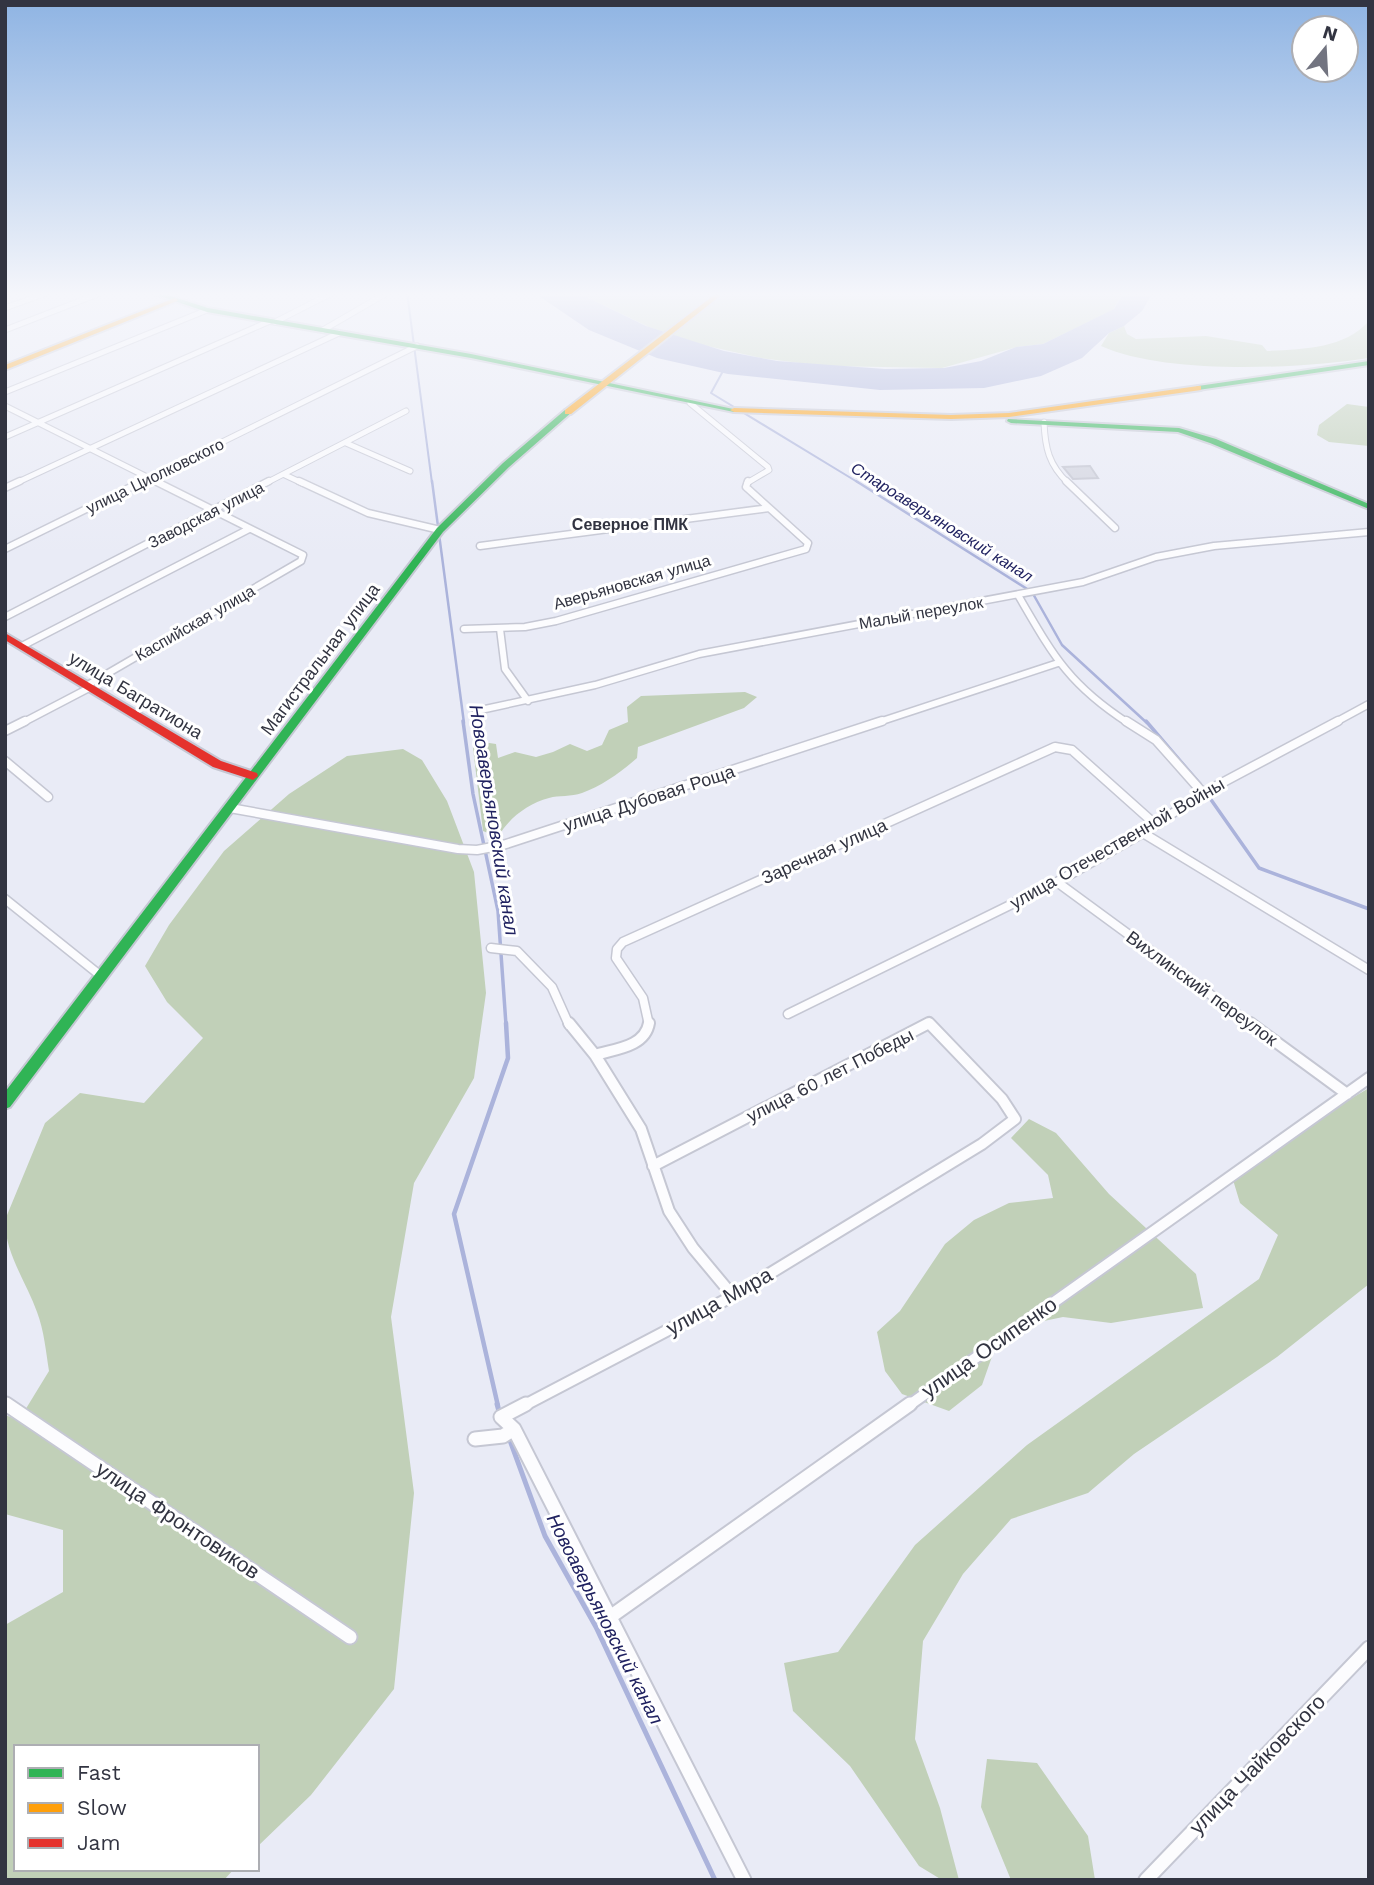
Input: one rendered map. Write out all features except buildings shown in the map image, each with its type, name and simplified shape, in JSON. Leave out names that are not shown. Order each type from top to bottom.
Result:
[{"type":"street","points":[[5,392],[35,380]]},
{"type":"street","points":[[5,437],[136,380]]},
{"type":"street","points":[[5,488],[239,380]]},
{"type":"street","name":"улица Циолковского","points":[[5,549],[349,380]]},
{"type":"street","points":[[586,380],[690,403],[755,413],[951,417],[1163,428],[1197,435],[1369,507]]},
{"type":"street","name":"Магистральная улица","points":[[7,1098],[440,530],[481,488],[611,380]]},
{"type":"street","points":[[951,417],[1035,412],[1253,380]]},
{"type":"street","points":[[690,403],[768,467],[766,474],[745,483],[769,508]]},
{"type":"street","points":[[5,405],[249,528]]},
{"type":"street","name":"Заводская улица","points":[[5,617],[406,411]]},
{"type":"street","points":[[1044,422],[1045,440],[1054,470],[1115,528]]},
{"type":"street","points":[[346,443],[410,471]]},
{"type":"street","points":[[285,475],[368,513],[440,530]]},
{"type":"street","points":[[480,546],[769,508]]},
{"type":"street","name":"Аверьяновская улица","points":[[464,628],[500,629],[556,621],[806,549],[808,543],[769,508]]},
{"type":"street","name":"Заводская улица","points":[[22,646],[249,528]]},
{"type":"street","name":"Каспийская улица","points":[[5,731],[88,687],[303,558],[303,555],[249,528]]},
{"type":"street","name":"Малый переулок","points":[[476,711],[528,701],[699,654],[1083,582],[1156,557],[1203,548],[1369,532]]},
{"type":"street","points":[[1018,595],[1058,663],[1096,702],[1156,740],[1203,793]]},
{"type":"street","points":[[500,629],[502,660],[507,678],[528,701]]},
{"type":"street","name":"улица Багратиона","points":[[5,636],[217,764],[253,776]]},
{"type":"street","name":"улица Дубовая Роща","points":[[230,808],[477,850],[503,845],[1058,663]]},
{"type":"street","name":"улица Отечественной Войны","points":[[788,1014],[1056,882],[1143,833],[1203,793],[1369,704]]},
{"type":"street","name":"Заречная улица","points":[[595,1055],[640,1040],[648,1032],[652,1022],[648,1009],[616,958],[617,949],[623,942],[1055,747],[1072,750],[1156,825]]},
{"type":"street","points":[[5,761],[48,797]]},
{"type":"street","points":[[1143,833],[1369,970]]},
{"type":"street","name":"Вихлинский переулок","points":[[1056,882],[1347,1094]]},
{"type":"street","points":[[5,899],[101,976]]},
{"type":"street","points":[[491,948],[517,951],[528,958],[552,987],[571,1028],[595,1055],[641,1129],[669,1211],[693,1248],[733,1296]]},
{"type":"street","name":"улица 60 лет Победы","points":[[653,1166],[929,1023],[1002,1099],[1015,1119],[982,1144]]},
{"type":"street","name":"улица Осипенко","points":[[610,1618],[1369,1078]]},
{"type":"street","name":"улица Мира","points":[[514,1429],[501,1417],[733,1296],[982,1144]]},
{"type":"street","name":"улица Фронтовиков","points":[[5,1403],[350,1637]]},
{"type":"street","points":[[475,1439],[503,1436],[514,1429],[744,1880]]},
{"type":"street","name":"улица Чайковского","points":[[1146,1880],[1369,1648]]},
{"type":"green space","points":[[1347,404],[1369,407],[1369,446],[1329,442],[1317,435],[1319,425]]},
{"type":"green space","points":[[745,692],[757,697],[744,708],[638,747],[637,758],[597,787],[533,804],[513,818],[498,837],[483,831],[473,748],[476,741],[496,744],[498,758],[515,752],[536,757],[570,744],[587,751],[602,745],[609,730],[628,722],[627,707],[641,696]]},
{"type":"green space","points":[[403,749],[422,760],[447,801],[474,872],[486,993],[474,1078],[414,1183],[391,1317],[414,1493],[394,1689],[311,1795],[259,1845],[259,1745],[14,1745],[14,1871],[232,1871],[224,1880],[5,1880],[5,1625],[63,1592],[63,1530],[5,1514],[5,1415],[19,1420],[49,1371],[39,1319],[12,1256],[5,1220],[45,1123],[80,1093],[144,1103],[203,1038],[167,1002],[145,966],[169,925],[224,851],[289,794],[347,756]]},
{"type":"green space","points":[[1369,1088],[1369,1284],[1277,1357],[1134,1454],[1088,1493],[1011,1519],[963,1574],[923,1641],[915,1739],[940,1808],[959,1880],[942,1880],[919,1866],[850,1766],[793,1711],[784,1663],[838,1652],[915,1545],[1027,1445],[1259,1279],[1278,1235],[1240,1203],[1230,1170]]},
{"type":"green space","points":[[1029,1119],[1056,1133],[1109,1194],[1196,1274],[1203,1308],[1111,1323],[1063,1317],[1020,1326],[995,1348],[982,1385],[949,1411],[902,1394],[885,1371],[877,1332],[900,1311],[945,1244],[974,1220],[1009,1203],[1053,1198],[1048,1175],[1011,1138]]},
{"type":"green space","points":[[987,1759],[1037,1763],[1088,1836],[1095,1880],[1011,1880],[981,1807]]},
{"type":"water","points":[[785,380],[1022,380],[984,388],[880,390]]},
{"type":"waterway","name":"Новоаверьяновский канал","points":[[419,380],[432,483]]},
{"type":"waterway","name":"Староаверьяновский канал","points":[[718,380],[711,393],[859,483]]},
{"type":"waterway","name":"Новоаверьяновский канал","points":[[432,481],[464,723]]},
{"type":"waterway","name":"Староаверьяновский канал","points":[[856,481],[1032,592],[1062,645],[1147,723]]},
{"type":"waterway","name":"Новоаверьяновский канал","points":[[463,721],[473,794],[498,911],[506,1025]]},
{"type":"waterway","name":"Староаверьяновский канал","points":[[1146,721],[1200,784]]},
{"type":"waterway","name":"Староаверьяновский канал","points":[[1207,794],[1259,868],[1369,909]]},
{"type":"waterway","name":"Новоаверьяновский канал","points":[[498,1406],[454,1214],[508,1058],[506,1023]]},
{"type":"waterway","name":"Новоаверьяновский канал","points":[[497,1404],[500,1415]]},
{"type":"waterway","name":"Новоаверьяновский канал","points":[[508,1435],[545,1536],[596,1627],[715,1880]]},
{"type":"traffic: fast","points":[[588,380],[734,410]]},
{"type":"traffic: fast","points":[[1198,388],[1253,380]]},
{"type":"traffic: fast","points":[[5,1103],[440,530],[506,465],[568,412]]},
{"type":"traffic: fast","points":[[1011,421],[1179,430],[1213,441],[1369,507]]},
{"type":"traffic: slow","points":[[568,412],[609,380]]},
{"type":"traffic: slow","points":[[734,410],[951,417],[1009,415],[1198,388]]},
{"type":"traffic: jam","points":[[5,636],[217,764],[253,776]]},
{"type":"district","name":"Северное ПМК","points":[[630,524]]}]
